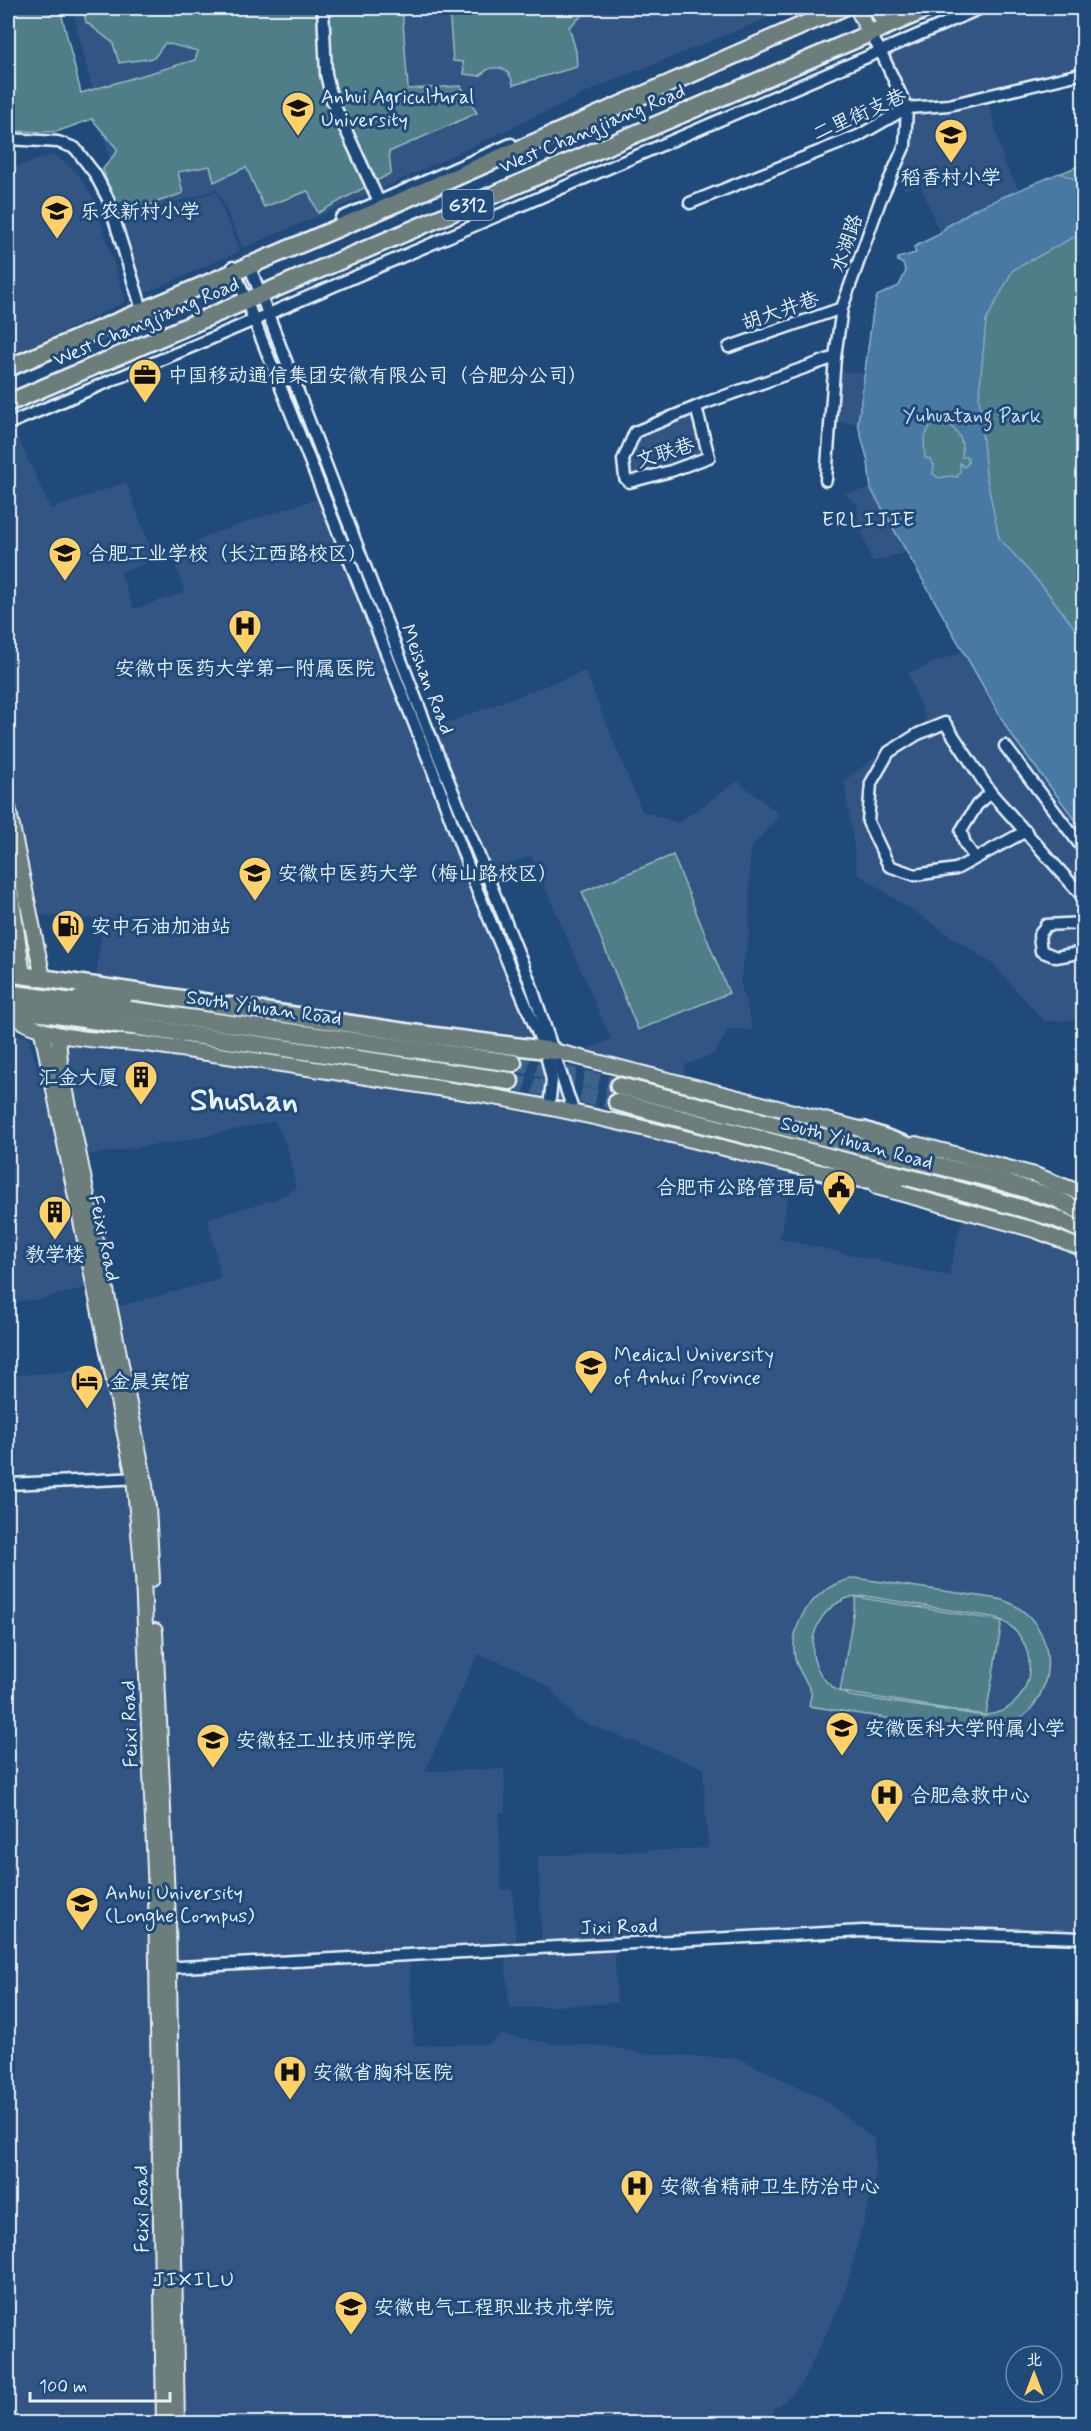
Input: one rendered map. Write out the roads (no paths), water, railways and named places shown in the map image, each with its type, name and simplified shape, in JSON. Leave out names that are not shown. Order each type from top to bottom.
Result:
[{"type":"highway","name":"West Changjiang Road","points":[[8,368],[241,265],[842,8]]},
{"type":"highway","name":"West Changjiang Road","points":[[8,403],[929,8]]},
{"type":"highway","points":[[15,974],[419,1034],[550,1050]]},
{"type":"highway","points":[[8,987],[66,999]]},
{"type":"highway","name":"South Yihuan Road","points":[[8,993],[66,999],[513,1063]]},
{"type":"highway","name":"South Yihuan Road","points":[[8,1010],[510,1081]]},
{"type":"highway","name":"South Yihuan Road","points":[[1083,1212],[1055,1198],[996,1180],[618,1094],[1055,1218],[1083,1231]]},
{"type":"highway","points":[[863,1130],[996,1180]]},
{"type":"highway","points":[[827,1174],[961,1191]]},
{"type":"main road","points":[[857,8],[869,32]]},
{"type":"main road","points":[[876,8],[886,26]]},
{"type":"main road","points":[[8,807],[43,978]]},
{"type":"main road","points":[[8,874],[15,974]]},
{"type":"main road","points":[[66,999],[114,996],[206,1002]]},
{"type":"main road","points":[[8,1010],[18,1021],[42,1032],[58,1035],[124,1041],[464,1092],[643,1128],[827,1174],[1035,1230],[1083,1249]]},
{"type":"main road","name":"Feixi Road","points":[[42,1032],[139,1478],[148,1507],[152,1570],[177,2424]]},
{"type":"main road","name":"Feixi Road","points":[[58,1035],[60,1062],[139,1478]]},
{"type":"main road","points":[[550,1050],[1035,1175],[1083,1194]]},
{"type":"main road","name":"Feixi Road","points":[[163,1968],[164,2424]]},
{"type":"street","points":[[323,8],[328,87],[381,205],[828,8]]},
{"type":"street","points":[[8,424],[981,8]]},
{"type":"street","points":[[869,32],[908,108]]},
{"type":"street","name":"二里街支巷","points":[[690,202],[858,136],[908,108],[949,105],[1083,73]]},
{"type":"street","name":"水湖路","points":[[826,480],[835,357],[842,308],[880,201],[905,145],[908,108]]},
{"type":"street","points":[[8,139],[58,142],[75,148],[95,174],[108,199],[140,303]]},
{"type":"street","points":[[8,359],[140,303],[241,265]]},
{"type":"street","name":"Meishan Road","points":[[241,265],[254,297],[267,313],[423,719],[530,982],[550,1050],[552,1080],[549,1108]]},
{"type":"street","name":"Meishan Road","points":[[254,297],[255,319],[477,890],[550,1050],[574,1113]]},
{"type":"street","name":"胡大井巷","points":[[729,347],[842,308]]},
{"type":"street","name":"文联巷","points":[[696,407],[709,457],[671,471],[629,482],[625,478],[622,460],[635,432],[696,407],[835,357]]},
{"type":"street","points":[[1026,831],[956,869],[915,875],[889,866],[868,822],[871,783],[889,752],[918,734],[945,723],[990,793],[1026,831],[1083,898]]},
{"type":"street","points":[[1005,746],[1082,844]]},
{"type":"street","points":[[975,858],[965,844],[961,831],[977,805],[990,793]]},
{"type":"street","points":[[1083,923],[1046,925],[1039,936],[1041,951],[1056,957],[1083,952]]},
{"type":"street","points":[[8,1484],[139,1478]]},
{"type":"street","name":"Jixi Road","points":[[163,1968],[863,1931],[1083,1938]]},
{"type":"tunnel","points":[[513,1063],[619,1086]]},
{"type":"tunnel","points":[[510,1081],[617,1102]]},
{"type":"place","name":"Anhui Agricultural University","points":[[298,137]]},
{"type":"place","name":"稻香村小学","points":[[951,164]]},
{"type":"place","name":"乐农新村小学","points":[[57,240]]},
{"type":"place","name":"中国移动通信集团安徽有限公司（合肥分公司）","points":[[145,404]]},
{"type":"place","name":"合肥工业学校（长江西路校区）","points":[[65,582]]},
{"type":"place","name":"安徽中医药大学第一附属医院","points":[[245,655]]},
{"type":"place","name":"安徽中医药大学（梅山路校区）","points":[[255,902]]},
{"type":"place","name":"安中石油加油站","points":[[68,955]]},
{"type":"place","name":"汇金大厦","points":[[141,1106]]},
{"type":"place","name":"合肥市公路管理局","points":[[839,1216]]},
{"type":"place","name":"教学楼","points":[[55,1241]]},
{"type":"place","name":"Medical University of Anhui Province","points":[[591,1395]]},
{"type":"place","name":"金晨宾馆","points":[[87,1410]]},
{"type":"place","name":"安徽医科大学附属小学","points":[[842,1757]]},
{"type":"place","name":"安徽轻工业技师学院","points":[[213,1769]]},
{"type":"place","name":"合肥急救中心","points":[[887,1824]]},
{"type":"place","name":"Anhui University (Longhe Compus)","points":[[82,1932]]},
{"type":"place","name":"安徽省胸科医院","points":[[290,2101]]},
{"type":"place","name":"安徽省精神卫生防治中心","points":[[637,2215]]},
{"type":"place","name":"安徽电气工程职业技术学院","points":[[351,2336]]},
{"type":"district","name":"ERLIJIE","points":[[869,519]]},
{"type":"district","name":"Shushan","points":[[244,1099]]},
{"type":"district","name":"JIXILU","points":[[194,2279]]},
{"type":"park label","name":"Yuhuatang Park","points":[[972,415]]}]
